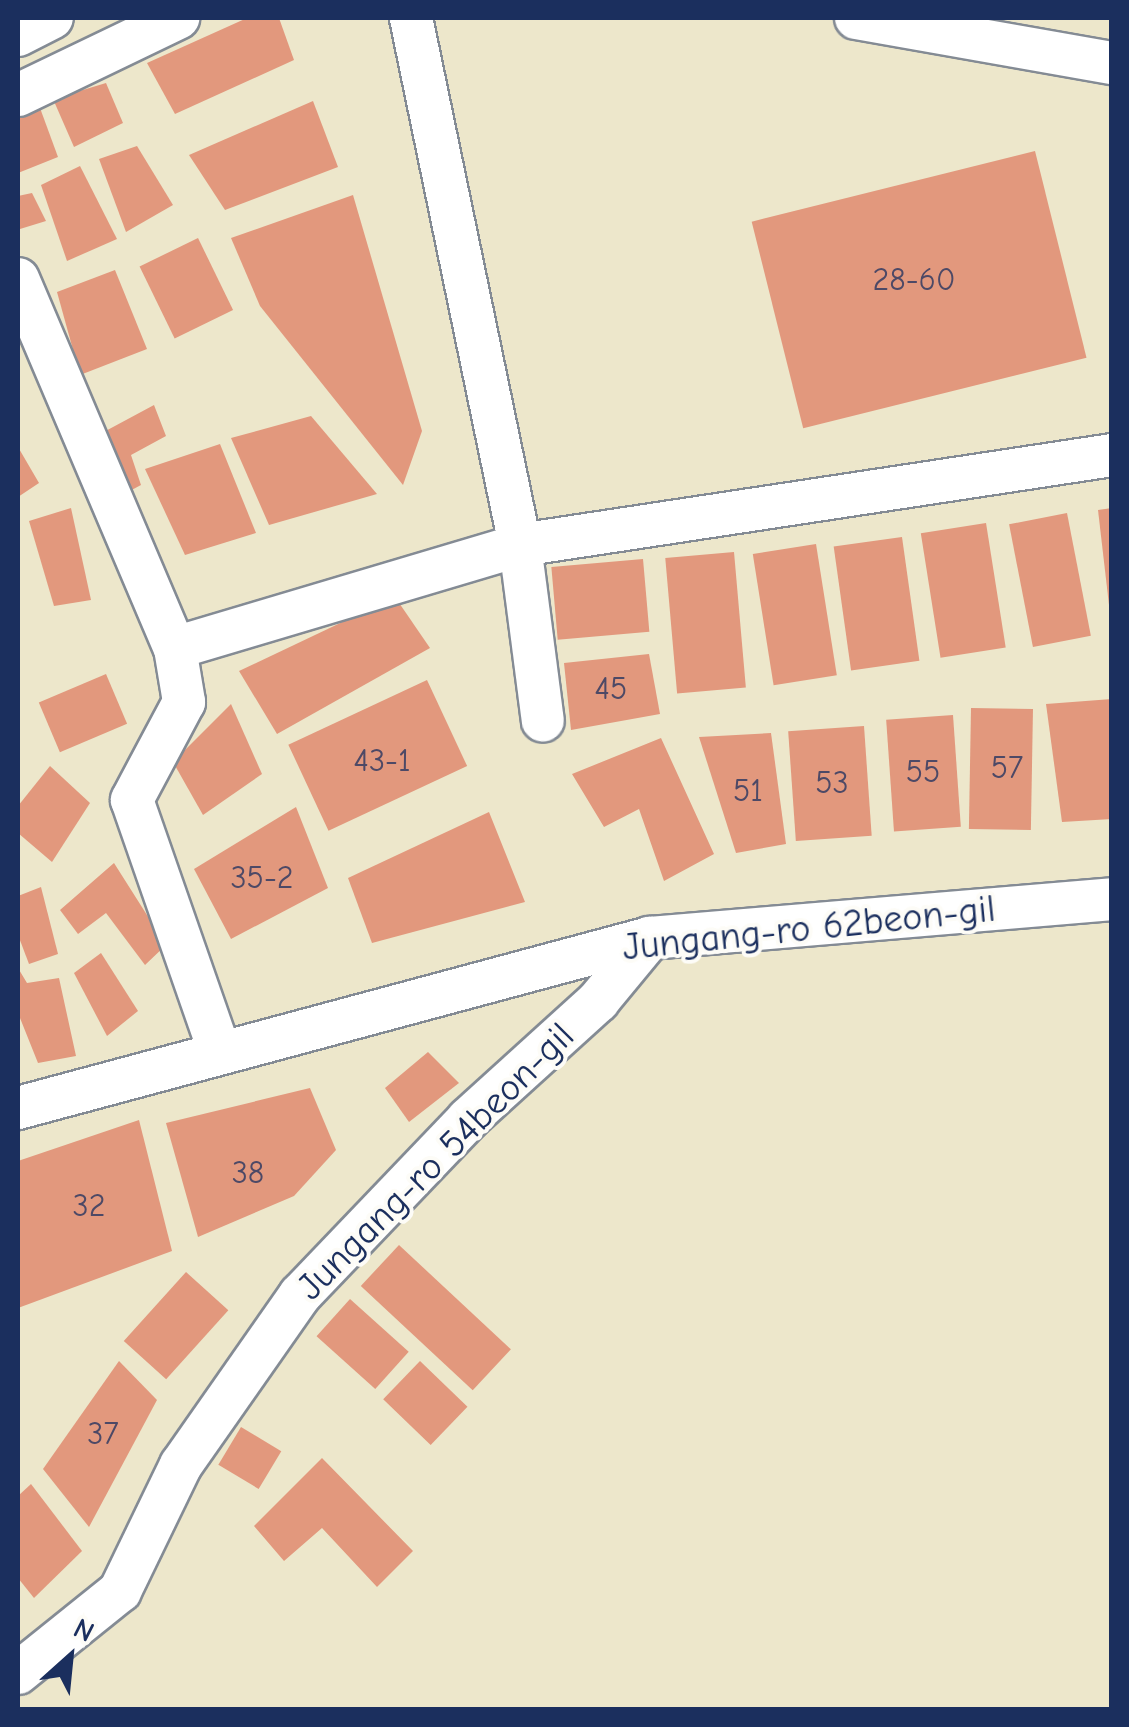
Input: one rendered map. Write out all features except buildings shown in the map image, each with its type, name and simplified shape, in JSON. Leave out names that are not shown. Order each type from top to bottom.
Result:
[{"type":"street","points":[[18,35],[52,18]]},
{"type":"street","points":[[18,95],[178,18]]},
{"type":"street","points":[[411,18],[520,545],[543,721]]},
{"type":"street","points":[[856,18],[1112,63]]},
{"type":"street","points":[[18,280],[175,648],[184,702],[132,800],[220,1052]]},
{"type":"street","points":[[175,648],[520,545],[1112,454]]},
{"type":"street","name":"Jungang-ro 62beon-gil","points":[[18,1108],[650,938],[1112,899]]},
{"type":"street","name":"Jungang-ro 54beon-gil","points":[[18,1672],[120,1591],[181,1465],[300,1295],[468,1119],[598,1000],[650,938]]}]
